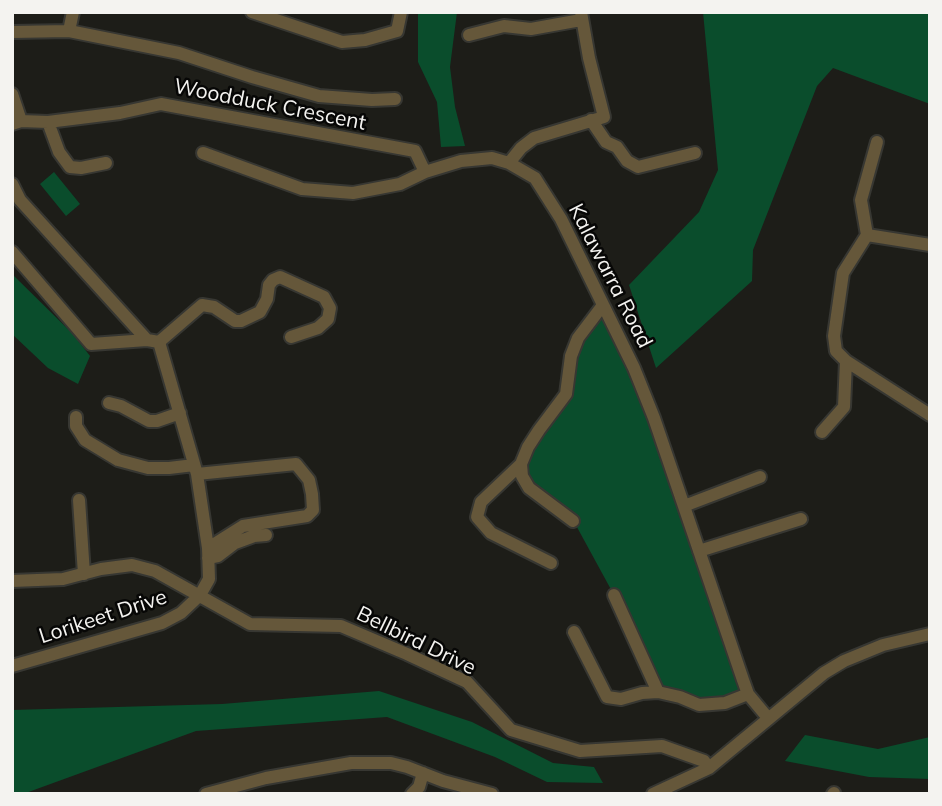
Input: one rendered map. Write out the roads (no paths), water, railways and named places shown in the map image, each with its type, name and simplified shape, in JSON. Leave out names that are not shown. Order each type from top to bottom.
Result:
[{"type":"street","points":[[69,31],[73,12]]},
{"type":"street","points":[[252,12],[342,42],[365,40],[397,31],[401,12]]},
{"type":"street","points":[[469,35],[504,26],[531,29],[581,16],[598,119],[606,142],[638,167],[695,153]]},
{"type":"street","points":[[13,35],[69,31],[178,53],[319,96],[395,99]]},
{"type":"street","points":[[12,94],[17,122]]},
{"type":"street","name":"Woodduck Crescent","points":[[17,122],[48,122],[120,113],[161,104],[415,151],[425,172]]},
{"type":"street","points":[[509,163],[521,148],[534,138],[598,119]]},
{"type":"street","points":[[48,122],[59,152],[70,167],[81,168],[106,163]]},
{"type":"street","points":[[877,142],[860,200],[867,235],[843,273],[834,336],[836,351],[846,361],[930,415]]},
{"type":"street","name":"Kalawarra Road","points":[[203,153],[302,189],[353,193],[400,184],[425,172],[461,161],[492,159],[509,163],[535,178],[561,219],[639,380],[748,694],[768,718]]},
{"type":"street","points":[[12,184],[20,200],[153,341],[180,414],[195,470],[208,553],[209,579],[200,595]]},
{"type":"street","points":[[867,235],[930,244]]},
{"type":"street","points":[[12,252],[91,344],[153,341],[202,305],[214,307],[235,321],[257,313],[265,305],[268,285],[280,277],[324,297],[330,307],[328,319],[318,328],[291,337]]},
{"type":"street","points":[[551,564],[491,533],[477,517],[481,502],[521,464],[539,429],[566,394],[571,356],[578,338],[603,304]]},
{"type":"street","points":[[822,432],[844,407],[846,361]]},
{"type":"street","points":[[109,403],[121,406],[149,421],[180,414]]},
{"type":"street","points":[[76,417],[76,426],[85,440],[118,460],[148,468],[195,470],[296,464],[309,480],[313,510],[307,516],[243,526],[208,553]]},
{"type":"street","points":[[521,464],[522,476],[529,488],[573,521]]},
{"type":"street","points":[[684,506],[760,477]]},
{"type":"street","points":[[79,500],[84,574]]},
{"type":"street","points":[[699,551],[801,519]]},
{"type":"street","points":[[208,553],[218,556],[235,543],[265,535]]},
{"type":"street","name":"Bellbird Drive","points":[[12,581],[64,579],[102,569],[132,565],[155,571],[250,624],[341,626],[407,654],[467,682],[511,730],[580,751],[662,746],[705,761],[709,768]]},
{"type":"street","name":"Lorikeet Drive","points":[[12,666],[162,623],[181,612],[200,595]]},
{"type":"street","points":[[614,595],[658,692]]},
{"type":"street","points":[[574,632],[607,697],[621,699],[658,692],[680,696],[699,705],[725,703],[748,694]]},
{"type":"street","points":[[658,793],[709,768],[824,673],[844,661],[883,645],[930,634]]},
{"type":"street","points":[[206,794],[266,778],[351,763],[391,763],[492,794]]},
{"type":"street","points":[[412,794],[419,787],[423,773]]}]
